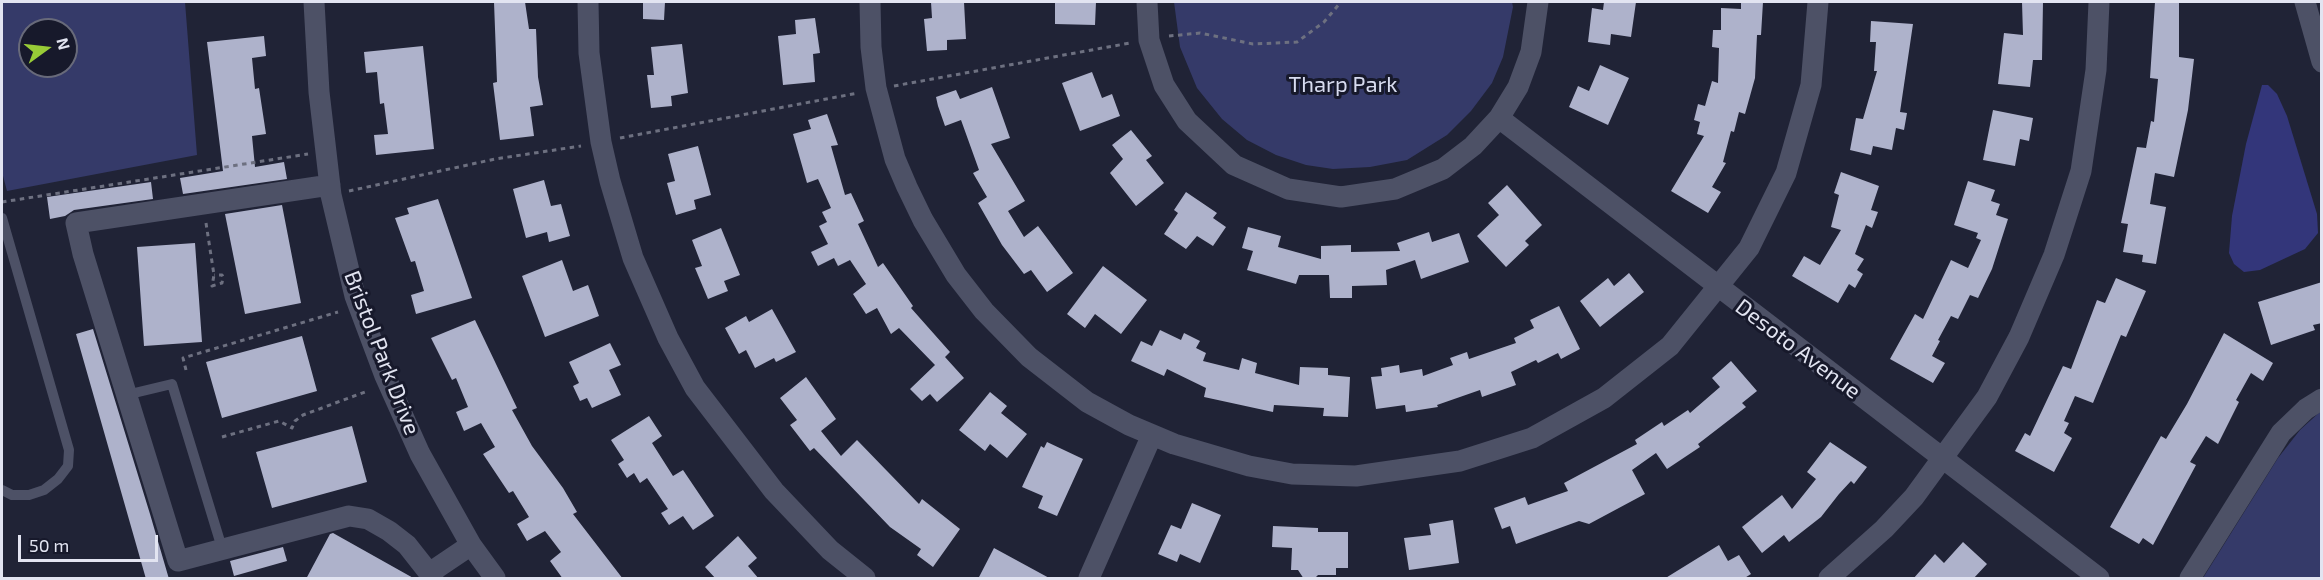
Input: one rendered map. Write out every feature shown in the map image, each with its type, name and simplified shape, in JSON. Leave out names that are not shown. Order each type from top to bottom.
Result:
[{"type":"street","name":"Bristol Park Drive","points":[[314,2],[316,64],[330,190],[355,296],[420,454],[471,545],[495,579]]},
{"type":"street","points":[[588,2],[589,53],[601,141],[620,218],[633,258],[660,320],[695,388],[774,491],[830,550],[865,579]]},
{"type":"street","points":[[870,2],[871,47],[876,88],[895,159],[911,195],[939,248],[970,294],[1029,357],[1087,402],[1152,435],[1213,456],[1292,474],[1356,477],[1460,461],[1532,438],[1604,398],[1670,346],[1749,248],[1786,173],[1811,85],[1818,2]]},
{"type":"street","points":[[1147,2],[1149,40],[1164,85],[1186,121],[1234,165],[1288,189],[1341,197],[1395,189],[1443,169],[1473,146],[1499,118],[1518,87],[1531,52],[1538,2]]},
{"type":"street","points":[[1829,579],[1884,529],[1943,460],[1992,388],[2019,337],[2054,255],[2081,171],[2098,51],[2099,2]]},
{"type":"street","points":[[2305,2],[2322,62]]},
{"type":"street","name":"Desoto Avenue","points":[[1499,118],[2098,579]]},
{"type":"street","points":[[330,190],[76,223],[83,254],[178,561],[349,516],[368,519],[389,531],[407,545],[432,575],[471,545]]},
{"type":"street","points":[[2190,579],[2281,433],[2306,409],[2322,399]]},
{"type":"street","points":[[1089,579],[1152,435]]},
{"type":"lane","points":[[2,218],[69,450],[68,466],[58,479],[44,490],[29,495],[12,495],[2,490]]},
{"type":"lane","points":[[126,395],[172,384],[222,548]]},
{"type":"path","points":[[330,190],[876,88],[1149,40],[1200,33],[1252,44],[1297,42],[1324,22],[1341,2]]},
{"type":"path","points":[[2,202],[325,152]]},
{"type":"path","points":[[205,218],[214,275],[212,286],[222,282],[223,277],[214,275]]},
{"type":"path","points":[[186,370],[183,358],[338,312]]},
{"type":"path","points":[[222,437],[279,420],[292,428],[295,421],[303,415],[365,392]]},
{"type":"green space","points":[[2,2],[185,2],[197,155],[7,191],[2,172]]},
{"type":"green space","name":"Tharp Park","points":[[1174,2],[1512,2],[1513,7],[1503,57],[1492,83],[1471,111],[1447,135],[1407,160],[1370,167],[1333,169],[1306,165],[1276,155],[1247,140],[1222,119],[1197,88],[1180,47]]},
{"type":"green space","points":[[2321,411],[2321,578],[2203,578],[2278,458],[2300,430]]},
{"type":"shaded area","points":[[2262,85],[2268,85],[2277,94],[2287,116],[2317,214],[2318,233],[2305,249],[2260,270],[2244,272],[2234,264],[2229,253],[2232,216],[2246,144]]},
{"type":"building","points":[[494,2],[525,2],[529,29],[536,29],[538,77],[543,105],[530,107],[534,136],[500,140],[493,83],[497,82]]},
{"type":"building","points":[[643,2],[665,2],[664,20],[643,19]]},
{"type":"building","points":[[931,2],[964,2],[966,39],[947,40],[947,50],[927,51],[924,19],[932,18]]},
{"type":"building","points":[[1055,2],[1096,2],[1095,25],[1055,24]]},
{"type":"building","points":[[1604,2],[1636,2],[1631,37],[1611,34],[1610,45],[1588,42],[1592,8],[1603,10]]},
{"type":"building","points":[[1741,2],[1763,2],[1761,35],[1757,35],[1755,78],[1745,114],[1739,112],[1734,132],[1731,131],[1723,162],[1726,163],[1712,187],[1721,192],[1708,213],[1671,191],[1704,136],[1697,134],[1700,122],[1694,120],[1698,104],[1705,106],[1712,81],[1718,83],[1719,48],[1712,47],[1713,30],[1721,30],[1721,8],[1741,9]]},
{"type":"building","points":[[2022,2],[2043,2],[2042,60],[2033,60],[2030,87],[1998,84],[2004,33],[2023,35]]},
{"type":"building","points":[[2155,2],[2179,2],[2179,57],[2194,59],[2188,110],[2174,177],[2155,173],[2150,204],[2166,207],[2156,264],[2142,262],[2143,255],[2123,252],[2128,224],[2121,223],[2137,147],[2146,148],[2151,121],[2154,122],[2158,79],[2150,78]]},
{"type":"building","points":[[815,18],[820,53],[813,54],[815,82],[783,85],[778,36],[796,34],[795,20]]},
{"type":"building","points":[[1871,21],[1913,24],[1900,112],[1907,113],[1904,130],[1896,128],[1892,150],[1873,146],[1871,155],[1850,150],[1856,118],[1863,119],[1877,71],[1874,71],[1876,42],[1870,42]]},
{"type":"building","points":[[264,36],[266,56],[252,58],[255,89],[259,88],[266,134],[252,136],[255,167],[284,162],[287,179],[183,194],[180,178],[223,171],[207,42]]},
{"type":"building","points":[[682,44],[688,93],[671,96],[672,106],[651,108],[647,75],[654,75],[651,47]]},
{"type":"building","points":[[423,46],[434,149],[376,155],[374,135],[388,134],[384,103],[380,104],[377,72],[366,73],[364,52]]},
{"type":"building","points":[[1600,65],[1629,78],[1608,125],[1569,107],[1578,86],[1589,91]]},
{"type":"building","points":[[1092,72],[1102,98],[1112,94],[1120,116],[1080,131],[1062,83]]},
{"type":"building","points":[[992,87],[1010,138],[991,144],[1025,201],[1008,211],[1024,237],[1038,226],[1073,273],[1047,292],[1031,270],[1024,274],[1002,245],[978,203],[987,197],[973,173],[979,170],[961,120],[945,126],[938,106],[936,97],[956,90],[960,99]]},
{"type":"building","points":[[1993,110],[2033,118],[2029,141],[2020,139],[2015,166],[1983,160]]},
{"type":"building","points":[[827,114],[838,145],[831,146],[845,195],[851,193],[864,221],[858,224],[878,267],[883,263],[913,306],[911,308],[950,352],[945,357],[964,378],[937,402],[930,394],[922,401],[910,389],[935,365],[899,328],[891,334],[877,308],[866,314],[853,294],[866,284],[850,260],[838,266],[834,258],[818,266],[811,252],[828,244],[819,226],[827,222],[822,212],[831,208],[818,179],[807,183],[793,134],[811,129],[808,120]]},
{"type":"building","points":[[1131,130],[1152,156],[1146,160],[1164,183],[1136,206],[1110,173],[1123,159],[1112,145]]},
{"type":"building","points":[[698,146],[711,195],[694,200],[696,209],[676,215],[667,183],[675,181],[668,154]]},
{"type":"building","points":[[1841,172],[1879,186],[1871,210],[1878,212],[1872,228],[1866,225],[1855,254],[1864,259],[1857,270],[1863,274],[1855,288],[1849,284],[1838,303],[1792,276],[1804,256],[1820,265],[1841,230],[1831,227],[1839,195],[1834,193]]},
{"type":"building","points":[[544,180],[551,206],[561,204],[570,236],[549,242],[547,232],[526,238],[513,189]]},
{"type":"building","points":[[1968,181],[1995,190],[1991,201],[2000,204],[1996,215],[2008,219],[1992,269],[1978,298],[1970,295],[1958,319],[1951,316],[1938,340],[1940,341],[1932,356],[1945,363],[1933,383],[1890,359],[1915,314],[1923,319],[1951,260],[1968,268],[1981,240],[1976,238],[1978,233],[1954,225]]},
{"type":"building","points":[[151,182],[153,199],[74,210],[65,216],[50,219],[47,197]]},
{"type":"building","points":[[1507,185],[1542,225],[1525,241],[1529,245],[1506,267],[1477,236],[1499,215],[1488,203]]},
{"type":"building","points":[[1186,192],[1217,213],[1213,218],[1226,227],[1213,246],[1197,236],[1186,249],[1164,234],[1178,213],[1174,210]]},
{"type":"building","points":[[438,199],[472,298],[416,314],[411,295],[424,291],[415,261],[411,262],[395,218],[409,214],[407,208]]},
{"type":"building","points":[[282,205],[301,303],[245,314],[225,214]]},
{"type":"building","points":[[1248,227],[1281,236],[1278,247],[1321,259],[1321,246],[1351,245],[1351,252],[1400,251],[1397,243],[1429,232],[1432,242],[1459,233],[1469,262],[1421,279],[1415,260],[1386,270],[1387,285],[1352,286],[1352,298],[1330,298],[1329,275],[1299,275],[1296,284],[1247,270],[1253,251],[1242,248]]},
{"type":"building","points":[[721,228],[740,275],[724,281],[728,291],[708,299],[695,268],[702,266],[692,240]]},
{"type":"building","points":[[195,243],[202,342],[144,346],[137,247]]},
{"type":"building","points":[[562,260],[573,291],[588,285],[599,316],[545,337],[522,276]]},
{"type":"building","points":[[1103,266],[1147,300],[1121,334],[1095,314],[1085,328],[1067,314]]},
{"type":"building","points":[[1629,273],[1644,292],[1600,327],[1580,301],[1608,278],[1614,286]]},
{"type":"building","points":[[2116,278],[2146,291],[2126,337],[2121,335],[2093,403],[2075,396],[2064,421],[2069,423],[2064,433],[2072,438],[2054,472],[2015,451],[2025,433],[2030,436],[2063,366],[2071,369],[2097,300],[2105,303]]},
{"type":"building","points":[[2322,282],[2322,323],[2313,325],[2315,330],[2271,345],[2258,302]]},
{"type":"building","points":[[1559,306],[1580,349],[1561,359],[1558,353],[1538,363],[1536,360],[1511,372],[1516,385],[1482,397],[1480,390],[1437,405],[1438,407],[1406,412],[1405,405],[1376,409],[1371,377],[1382,376],[1381,368],[1399,365],[1400,373],[1422,369],[1423,376],[1453,365],[1450,358],[1467,352],[1469,359],[1516,343],[1514,338],[1534,328],[1530,320]]},
{"type":"building","points":[[772,309],[796,352],[776,362],[774,358],[755,368],[746,350],[739,354],[725,328],[746,316],[749,322]]},
{"type":"building","points":[[475,320],[517,408],[512,410],[532,446],[563,488],[577,512],[573,514],[623,579],[563,579],[550,561],[561,552],[545,531],[527,541],[517,524],[529,517],[513,491],[509,493],[483,454],[495,447],[481,423],[464,431],[456,412],[468,407],[456,378],[452,380],[431,338]]},
{"type":"building","points":[[93,329],[169,579],[146,579],[76,334]]},
{"type":"building","points":[[1160,330],[1181,340],[1184,333],[1200,341],[1196,348],[1206,353],[1203,361],[1239,370],[1242,358],[1257,363],[1255,373],[1299,385],[1300,367],[1328,368],[1328,375],[1350,377],[1348,417],[1323,416],[1324,408],[1274,405],[1273,412],[1204,397],[1206,388],[1167,369],[1164,376],[1131,361],[1141,341],[1152,346]]},
{"type":"building","points":[[2224,333],[2273,363],[2263,381],[2251,373],[2236,400],[2239,402],[2218,444],[2206,436],[2190,462],[2196,465],[2153,545],[2143,538],[2139,544],[2110,527],[2161,436],[2166,439],[2187,404]]},
{"type":"building","points":[[302,336],[317,391],[222,418],[206,362]]},
{"type":"building","points":[[610,343],[621,365],[609,370],[621,395],[592,408],[587,398],[580,401],[573,386],[579,383],[569,362]]},
{"type":"building","points":[[1731,361],[1757,391],[1742,403],[1746,407],[1698,444],[1700,447],[1667,469],[1656,453],[1632,470],[1645,494],[1589,524],[1579,521],[1516,544],[1510,526],[1502,529],[1494,508],[1525,497],[1528,505],[1568,491],[1564,483],[1637,444],[1635,440],[1662,422],[1664,426],[1688,410],[1690,413],[1720,387],[1712,378]]},
{"type":"building","points":[[806,377],[836,419],[821,431],[841,456],[857,440],[919,504],[922,499],[960,529],[933,567],[917,555],[921,549],[890,527],[814,448],[810,451],[790,425],[797,420],[780,398]]},
{"type":"building","points":[[990,392],[1007,406],[1001,413],[1027,434],[1007,458],[990,444],[985,451],[959,430]]},
{"type":"building","points":[[649,416],[662,436],[652,443],[673,476],[683,470],[714,516],[693,530],[683,516],[669,525],[661,513],[668,509],[647,478],[640,483],[634,473],[627,478],[618,464],[624,460],[611,440]]},
{"type":"building","points":[[352,426],[367,482],[272,508],[256,452]]},
{"type":"building","points":[[1047,442],[1083,459],[1057,516],[1038,508],[1043,496],[1022,487],[1041,446],[1044,448]]},
{"type":"building","points":[[1830,442],[1867,467],[1854,484],[1851,481],[1839,494],[1821,517],[1789,542],[1784,535],[1762,553],[1742,527],[1782,495],[1792,509],[1816,479],[1807,472]]},
{"type":"building","points":[[1192,503],[1221,515],[1200,563],[1180,554],[1177,562],[1158,554],[1171,525],[1181,529]]},
{"type":"building","points":[[1453,520],[1459,563],[1409,570],[1404,538],[1431,535],[1429,524]]},
{"type":"building","points":[[1273,526],[1318,528],[1318,532],[1348,532],[1348,568],[1336,568],[1336,575],[1318,575],[1314,579],[1304,579],[1298,570],[1291,570],[1292,548],[1272,547]]},
{"type":"building","points":[[333,533],[415,579],[306,579],[330,534]]},
{"type":"building","points":[[738,536],[757,558],[748,566],[759,579],[716,579],[705,567]]},
{"type":"building","points":[[1963,542],[1987,564],[1973,579],[1913,579],[1935,554],[1944,563]]},
{"type":"building","points":[[1719,545],[1728,561],[1739,555],[1751,574],[1743,579],[1664,579]]},
{"type":"building","points":[[283,547],[287,561],[234,576],[230,561]]},
{"type":"building","points":[[994,548],[1051,579],[978,579]]}]
